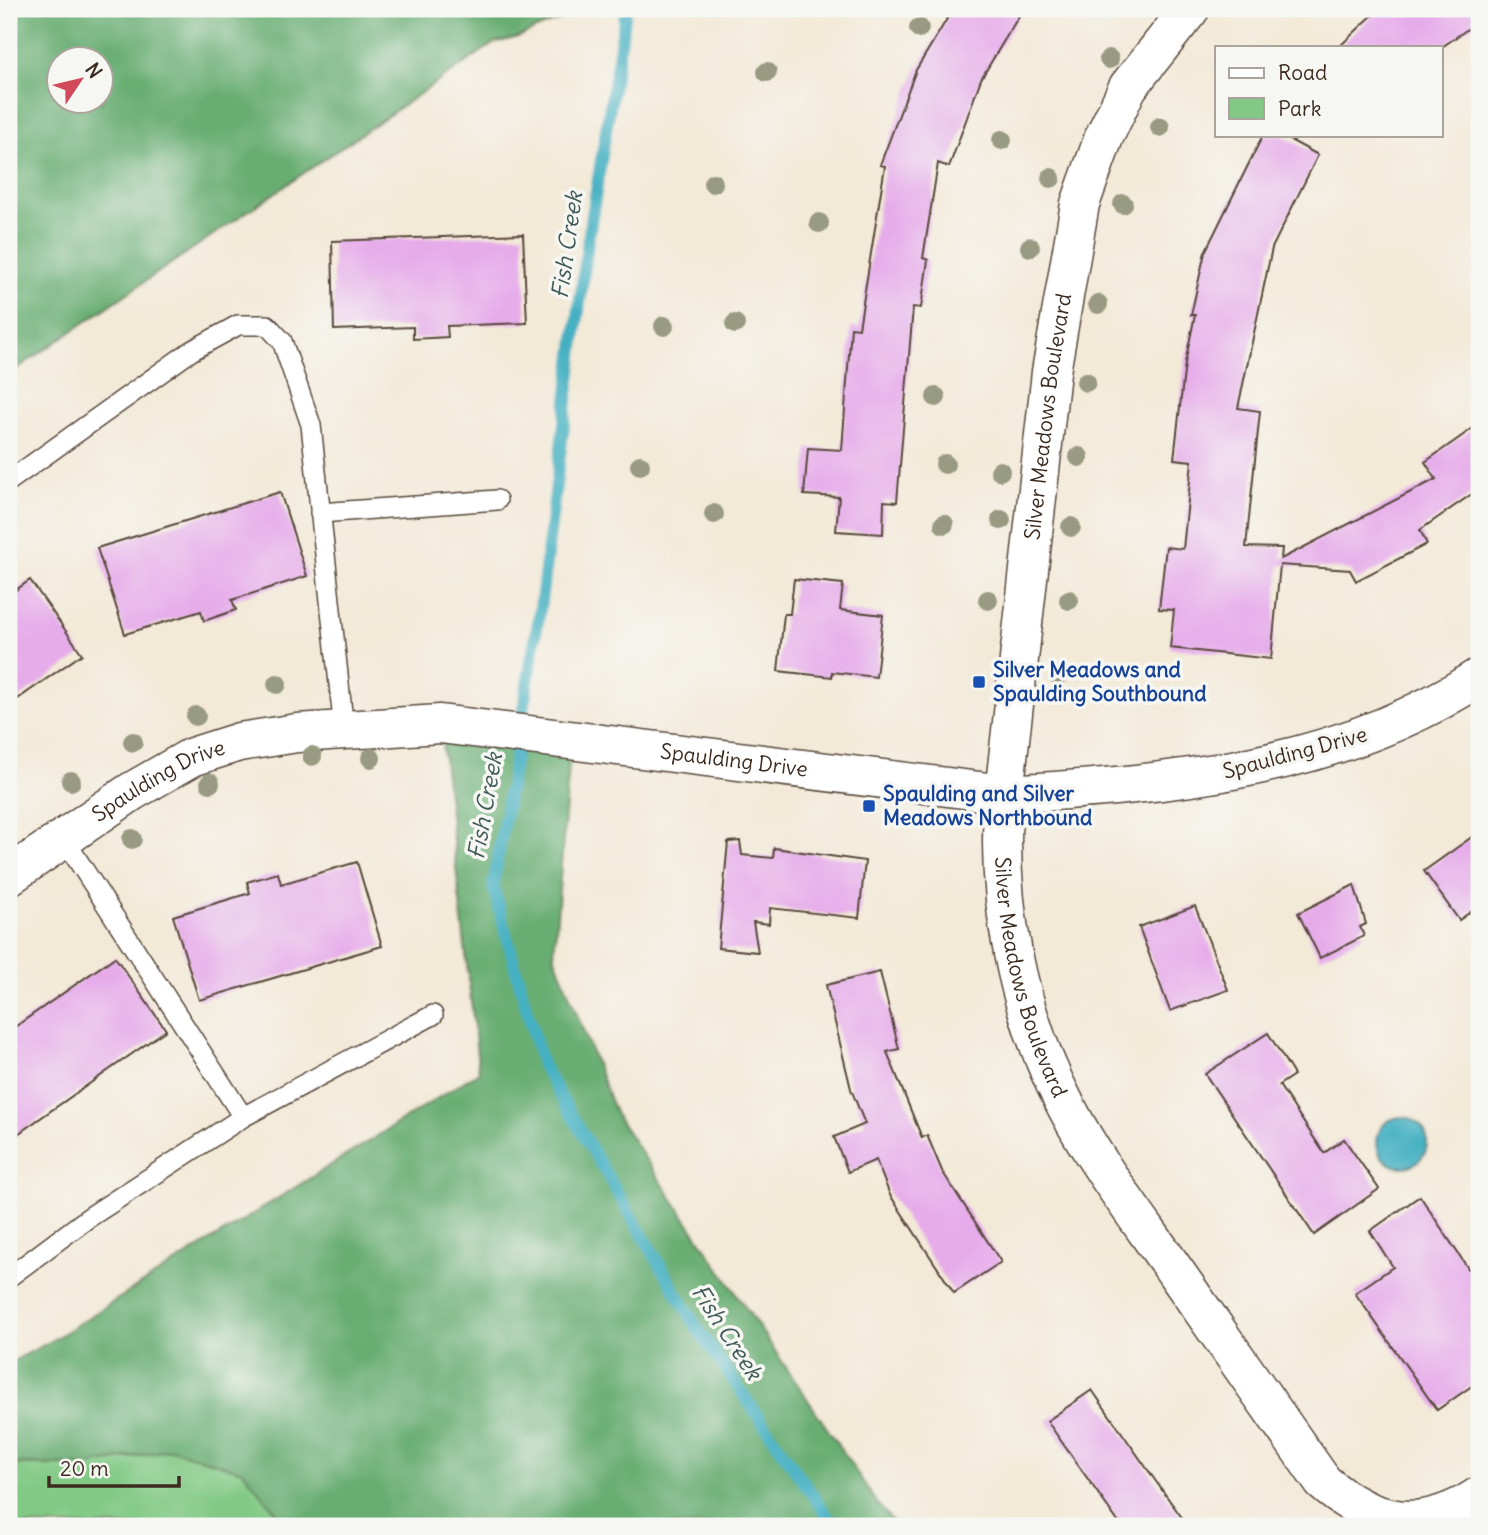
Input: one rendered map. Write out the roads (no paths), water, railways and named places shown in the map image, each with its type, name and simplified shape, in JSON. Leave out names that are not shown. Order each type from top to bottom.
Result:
[{"type":"street","name":"Silver Meadows Boulevard","points":[[1191,9],[1128,87],[1104,138],[1080,204],[1060,305],[1000,842],[1013,952],[1045,1060],[1067,1107],[1111,1179],[1323,1482],[1343,1500],[1366,1511],[1394,1519],[1422,1521],[1444,1516],[1479,1496]]},
{"type":"street","name":"Spaulding Drive","points":[[9,876],[131,792],[192,757],[239,742],[297,733],[440,724],[1004,794],[1198,778],[1251,766],[1382,729],[1479,677]]},
{"type":"lane","points":[[9,481],[191,351],[238,326],[267,325],[282,341],[311,425],[344,730]]},
{"type":"lane","points":[[320,513],[497,500]]},
{"type":"lane","points":[[64,839],[243,1117]]},
{"type":"lane","points":[[9,1277],[88,1218],[243,1117],[433,1015]]},
{"type":"water","points":[[1402,1117],[1419,1125],[1427,1142],[1419,1159],[1402,1167],[1385,1159],[1377,1142],[1385,1125]]},
{"type":"waterway","name":"Fish Creek","points":[[626,9],[588,240],[539,616],[493,886],[542,1065],[699,1331],[834,1526]]},
{"type":"place","name":"Silver Meadows and Spaulding Southbound","points":[[979,682]]},
{"type":"place","name":"Spaulding and Silver Meadows Northbound","points":[[869,806]]}]
